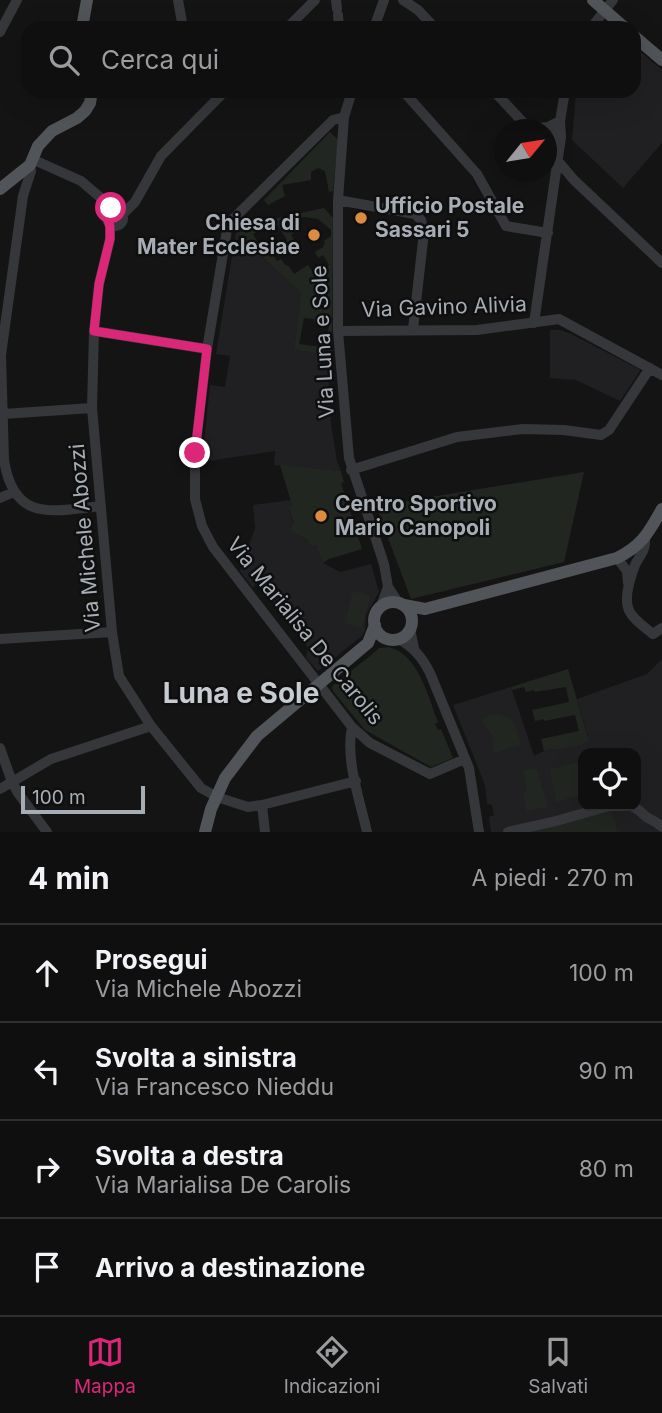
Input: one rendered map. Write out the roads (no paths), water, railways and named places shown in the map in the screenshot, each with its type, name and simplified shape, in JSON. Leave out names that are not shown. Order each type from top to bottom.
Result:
[{"type":"main road","points":[[84,21],[88,0]]},
{"type":"main road","points":[[593,0],[608,5],[620,21]]},
{"type":"main road","points":[[641,42],[662,61]]},
{"type":"main road","points":[[2,187],[31,162],[38,146],[51,131],[85,111],[91,98]]},
{"type":"main road","points":[[205,832],[225,778],[257,736],[368,643],[375,625],[375,616],[381,606],[386,603],[401,604],[425,609],[617,558],[630,552],[645,537],[662,509]]},
{"type":"main road","points":[[401,604],[411,614],[411,626]]},
{"type":"main road","points":[[368,643],[405,636],[425,609]]},
{"type":"main road","points":[[375,625],[379,633],[392,639]]},
{"type":"street","points":[[0,32],[18,0]]},
{"type":"street","points":[[178,0],[182,21]]},
{"type":"street","points":[[294,21],[315,0]]},
{"type":"street","points":[[376,21],[384,0]]},
{"type":"street","points":[[403,0],[428,21]]},
{"type":"street","points":[[418,10],[427,0]]},
{"type":"street","points":[[596,21],[608,5]]},
{"type":"street","points":[[101,506],[49,511],[36,509],[13,492],[7,477],[4,460],[1,355],[23,197],[31,162],[80,181],[104,201],[115,216],[135,202],[161,156],[218,98]]},
{"type":"street","name":"Via Luna e Sole","points":[[349,98],[344,117],[338,201],[338,331],[349,458],[384,564],[388,587],[401,604]]},
{"type":"street","points":[[409,98],[477,174],[506,226],[548,233]]},
{"type":"street","points":[[501,98],[521,119]]},
{"type":"street","points":[[557,143],[561,137],[560,121],[564,98]]},
{"type":"street","name":"Via Marialisa De Carolis","points":[[344,117],[333,120],[228,224],[207,349],[195,453],[195,499],[202,526],[213,547],[352,727],[370,743],[430,774],[465,759]]},
{"type":"street","points":[[557,159],[574,180],[662,262]]},
{"type":"street","points":[[534,323],[548,233],[550,182]]},
{"type":"street","points":[[338,201],[415,214],[421,220],[424,232],[413,329]]},
{"type":"street","name":"Via Michele Abozzi","points":[[115,216],[99,284],[94,331],[92,408],[112,632],[119,676],[150,726],[196,784],[217,797]]},
{"type":"street","name":"Via Gavino Alivia","points":[[338,331],[477,330],[559,319],[662,375]]},
{"type":"street","points":[[94,331],[207,349]]},
{"type":"street","points":[[351,470],[457,437],[523,429],[564,430],[601,435],[609,430],[650,368]]},
{"type":"street","points":[[3,414],[92,408]]},
{"type":"street","points":[[0,498],[13,492]]},
{"type":"street","points":[[645,537],[646,548],[633,569],[625,601],[629,613],[653,634],[662,628]]},
{"type":"street","points":[[617,558],[627,571],[629,586]]},
{"type":"street","points":[[381,606],[388,587]]},
{"type":"street","points":[[411,626],[414,648],[430,673],[469,768],[479,832]]},
{"type":"street","points":[[0,639],[112,632]]},
{"type":"street","points":[[392,639],[414,648]]},
{"type":"street","points":[[0,789],[51,759],[150,726]]},
{"type":"street","points":[[352,727],[349,741],[368,832]]},
{"type":"street","points":[[0,748],[18,793],[47,832]]},
{"type":"street","points":[[217,797],[248,807],[356,781]]},
{"type":"street","points":[[262,805],[265,832]]},
{"type":"street","points":[[641,810],[662,827]]},
{"type":"street","points":[[508,832],[591,811]]},
{"type":"place","name":"Ufficio Postale Sassari 5","points":[[361,218]]},
{"type":"place","name":"Chiesa di Mater Ecclesiae","points":[[314,235]]},
{"type":"place","name":"Centro Sportivo Mario Canopoli","points":[[321,516]]},
{"type":"district","name":"Luna e Sole","points":[[241,693]]}]
